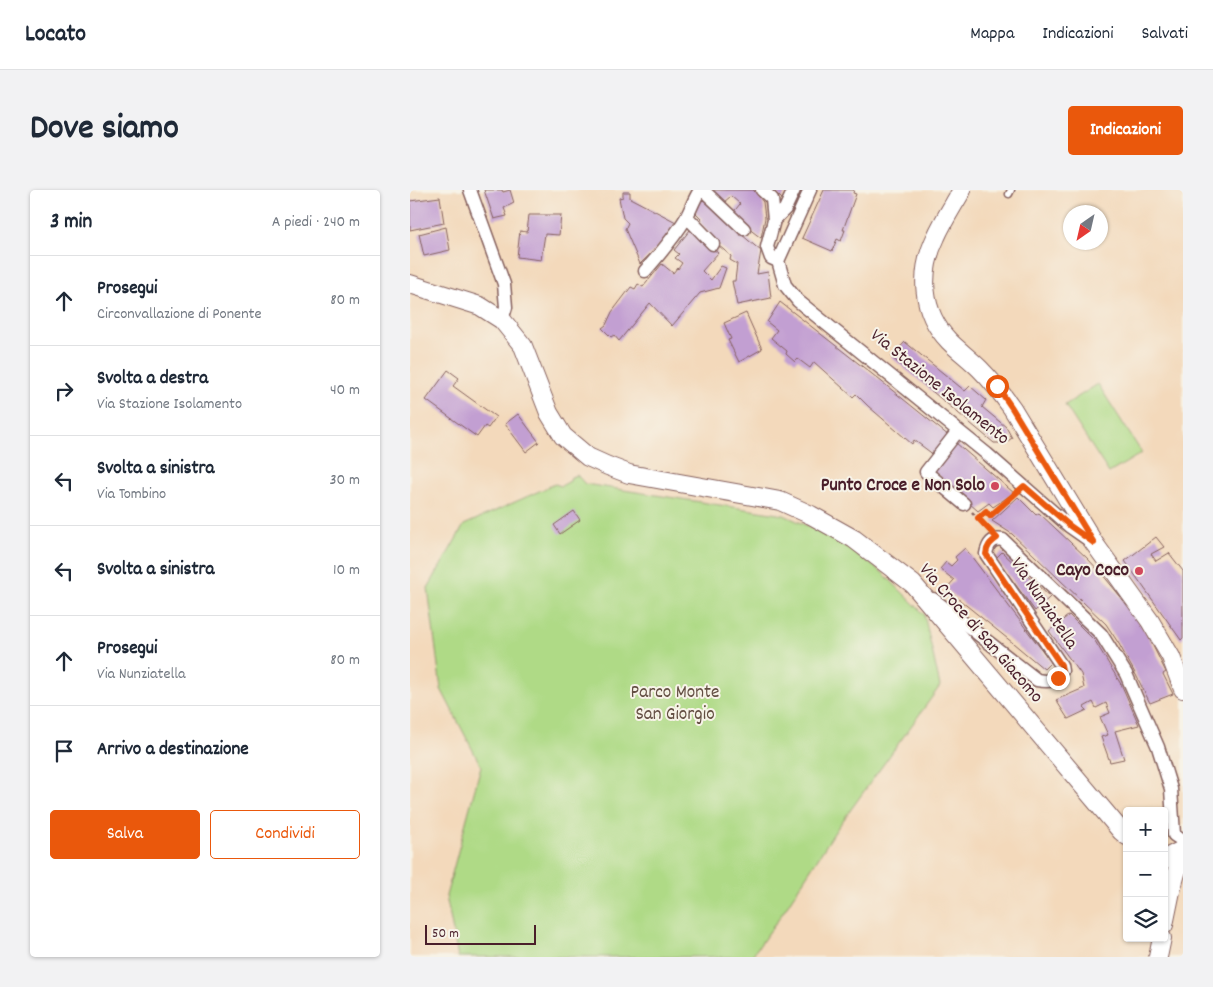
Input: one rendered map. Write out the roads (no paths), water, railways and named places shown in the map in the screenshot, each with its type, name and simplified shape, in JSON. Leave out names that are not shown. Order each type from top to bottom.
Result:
[{"type":"main road","points":[[962,190],[935,238],[928,260],[925,278],[926,297],[930,311],[935,322],[948,339],[997,386],[1094,543]]},
{"type":"main road","name":"Via Croce di San Giacomo","points":[[410,284],[480,306],[502,320],[523,346],[549,413],[563,436],[588,457],[630,474],[780,501],[811,515],[854,539],[913,584],[1123,835]]},
{"type":"main road","name":"Via Stazione Isolamento","points":[[1094,543],[1150,620],[1171,657],[1183,689]]},
{"type":"main road","points":[[1168,857],[1183,849]]},
{"type":"main road","points":[[1168,891],[1183,849]]},
{"type":"main road","points":[[1153,942],[1156,957]]},
{"type":"main road","points":[[1156,957],[1161,942]]},
{"type":"street","points":[[470,190],[504,284],[506,307],[502,320]]},
{"type":"street","points":[[762,190],[772,199],[774,220]]},
{"type":"street","points":[[774,220],[785,209],[794,190]]},
{"type":"street","points":[[778,261],[810,190]]},
{"type":"street","points":[[645,271],[670,243],[687,217],[697,191],[744,229]]},
{"type":"street","points":[[687,217],[713,244]]},
{"type":"street","name":"Via Stazione Isolamento","points":[[774,220],[767,247],[771,258],[778,261],[785,285],[798,301],[958,430],[1070,526],[1094,543]]},
{"type":"street","points":[[958,430],[926,472],[964,504]]},
{"type":"street","name":"Via Nunziatella","points":[[913,584],[1037,680],[1048,682],[1058,678],[1062,671],[1061,665],[986,554],[987,546],[992,541],[997,538],[1003,540],[1101,634],[1126,674],[1158,747],[1171,789],[1174,835],[1183,841]]},
{"type":"street","points":[[1171,657],[1183,672]]},
{"type":"place","name":"Punto Croce e Non Solo","points":[[995,486]]},
{"type":"place","name":"Cayo Coco","points":[[1139,571]]},
{"type":"park label","name":"Parco Monte San Giorgio","points":[[675,704]]}]
